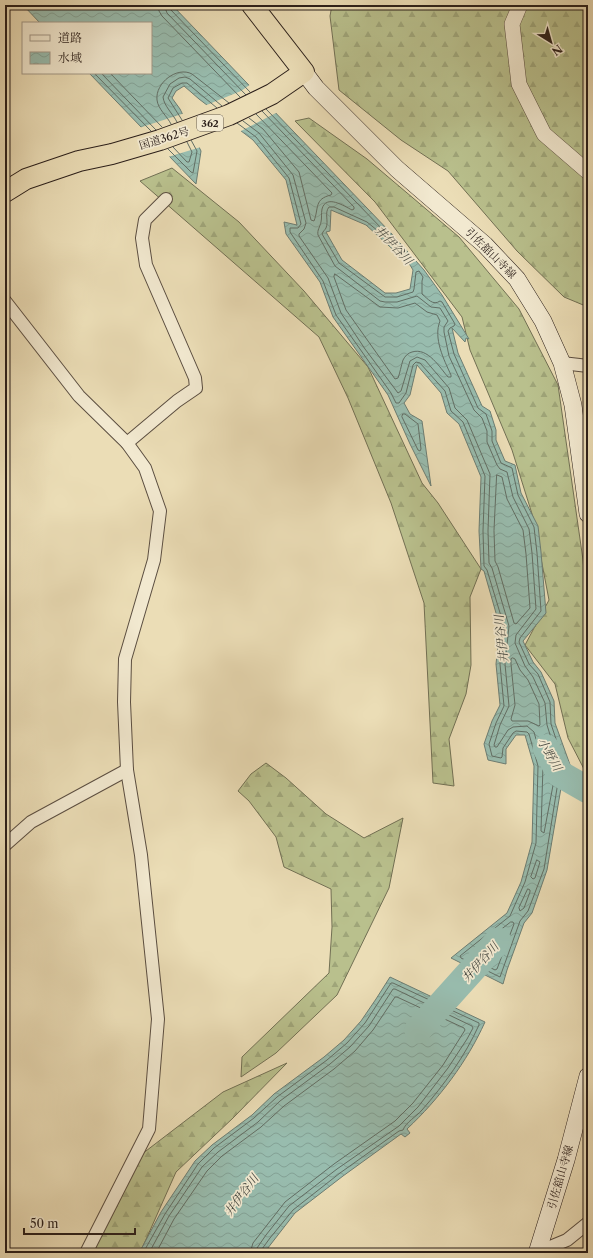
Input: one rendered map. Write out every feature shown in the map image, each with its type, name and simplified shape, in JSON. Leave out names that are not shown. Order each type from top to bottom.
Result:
[{"type":"highway","points":[[252,5],[304,72]]},
{"type":"highway","name":"国道362号","points":[[5,192],[26,180],[79,161],[130,149],[185,132],[229,116],[262,100],[304,72]]},
{"type":"main road","name":"引佐舘山寺線","points":[[304,72],[316,88],[397,169],[485,245],[517,279],[543,321],[562,364],[573,405],[588,514]]},
{"type":"main road","name":"引佐舘山寺線","points":[[538,1253],[566,1160],[588,1076]]},
{"type":"street","points":[[520,5],[512,24],[518,84],[544,134],[588,172]]},
{"type":"street","points":[[128,443],[177,401],[196,388],[195,378],[146,265],[142,238],[145,220],[166,199]]},
{"type":"street","points":[[5,301],[78,396],[128,443],[145,468],[160,511],[154,560],[125,659],[124,702],[126,770],[141,855],[158,1019],[150,1121],[149,1129],[86,1253]]},
{"type":"street","points":[[562,364],[588,366]]},
{"type":"street","points":[[5,845],[32,822],[126,770]]},
{"type":"street","points":[[538,1253],[567,1240],[588,1223]]},
{"type":"green space","points":[[332,5],[588,5],[588,307],[564,297],[517,251],[448,171],[401,140],[339,90],[330,16]]},
{"type":"green space","points":[[309,118],[367,159],[459,237],[519,309],[558,385],[583,560],[588,614],[588,772],[585,771],[568,738],[555,684],[525,645],[549,600],[533,517],[512,450],[470,350],[462,317],[375,202],[295,121]]},
{"type":"green space","points":[[172,168],[239,222],[304,291],[368,367],[422,483],[438,503],[481,569],[470,597],[471,665],[466,694],[449,739],[454,786],[433,783],[424,603],[391,503],[348,398],[319,337],[140,181]]},
{"type":"green space","points":[[266,763],[286,778],[326,814],[364,838],[403,818],[389,888],[337,995],[276,1053],[241,1077],[242,1057],[329,973],[332,927],[331,889],[284,867],[276,837],[249,801],[238,791],[251,774]]},
{"type":"green space","points":[[287,1063],[233,1118],[176,1172],[140,1253],[92,1253],[142,1154],[223,1092]]},
{"type":"water","points":[[23,5],[172,5],[391,233],[424,270],[442,295],[469,339],[466,338],[465,342],[452,328],[458,353],[482,406],[490,411],[496,430],[496,440],[505,461],[515,465],[521,493],[538,526],[546,613],[523,641],[533,662],[541,672],[554,701],[555,723],[573,773],[562,782],[547,870],[532,913],[524,923],[503,984],[451,958],[507,913],[521,882],[532,842],[534,766],[525,735],[516,735],[506,749],[506,764],[488,760],[484,744],[492,721],[500,705],[496,664],[500,627],[484,571],[481,569],[479,531],[481,477],[459,424],[447,413],[441,393],[417,365],[410,395],[404,403],[410,414],[422,421],[431,486],[388,395],[333,317],[320,282],[286,234],[284,222],[297,225],[286,180],[253,140],[184,86],[176,91],[172,98],[180,109],[201,151],[196,184],[90,74],[152,74],[152,22],[39,22]],"holes":[[[331,210],[366,225],[410,265],[413,270],[410,289],[396,293],[385,293],[342,260],[326,232],[330,231]]]},
{"type":"water","points":[[390,977],[485,1022],[461,1066],[441,1093],[407,1129],[410,1133],[405,1137],[401,1134],[295,1213],[264,1253],[139,1253],[161,1212],[195,1161],[212,1145],[252,1115],[274,1094],[324,1057],[344,1040],[361,1021]]},
{"type":"pier","points":[[251,84],[278,112],[239,132],[204,106],[241,91]]},
{"type":"pier","points":[[185,113],[201,147],[168,157],[139,128]]},
{"type":"waterway","name":"小野川","points":[[546,748],[560,774],[588,790]]},
{"type":"waterway","name":"井伊谷川","points":[[418,1030],[498,941]]}]
